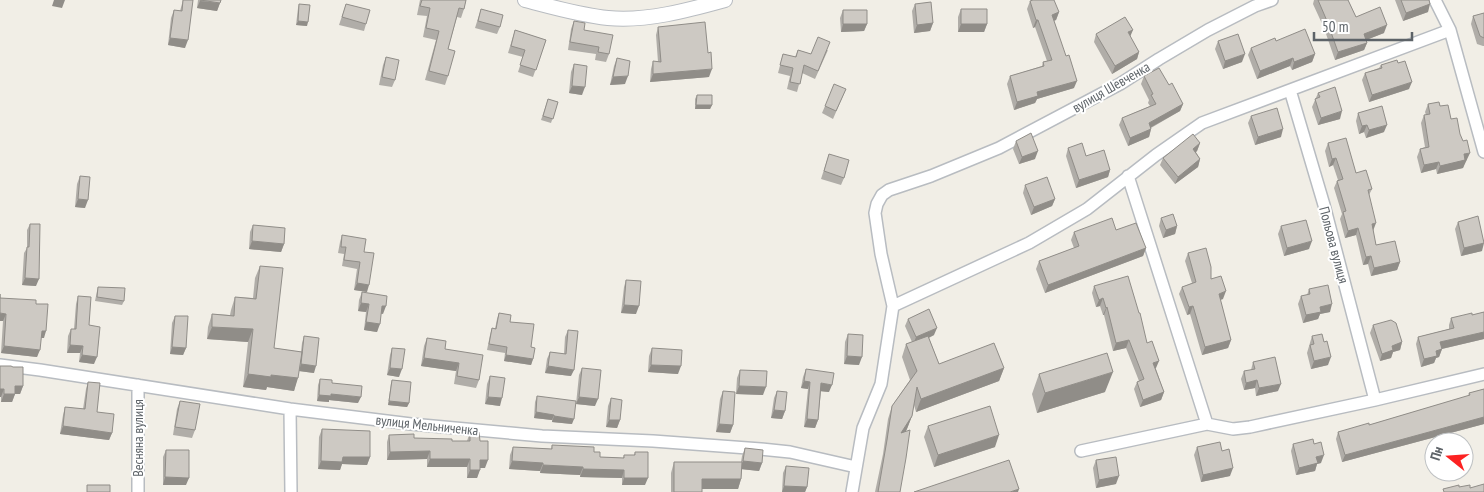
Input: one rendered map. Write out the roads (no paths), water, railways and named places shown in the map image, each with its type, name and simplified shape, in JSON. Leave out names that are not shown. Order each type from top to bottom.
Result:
[{"type":"street","points":[[525,0],[576,13],[609,18],[644,18],[725,0]]},
{"type":"street","name":"вулиця Шевченка","points":[[893,306],[875,213],[882,195],[889,190],[999,148],[1120,84],[1208,30],[1255,6],[1272,0]]},
{"type":"street","points":[[1435,0],[1450,30],[1484,152]]},
{"type":"street","points":[[852,492],[863,428],[881,384],[893,306],[1029,243],[1087,209],[1156,155],[1202,123],[1450,30]]},
{"type":"street","name":"Польова вулиця","points":[[1290,90],[1324,205],[1374,400]]},
{"type":"street","points":[[1128,176],[1207,424]]},
{"type":"street","name":"вулиця Мельниченка","points":[[0,365],[290,409],[411,424],[542,436],[662,442],[790,452],[856,467]]},
{"type":"street","points":[[1081,451],[1207,424],[1234,429],[1250,427],[1484,374]]},
{"type":"street","name":"Весняна вулиця","points":[[138,385],[138,492]]},
{"type":"street","points":[[290,409],[291,492]]}]
